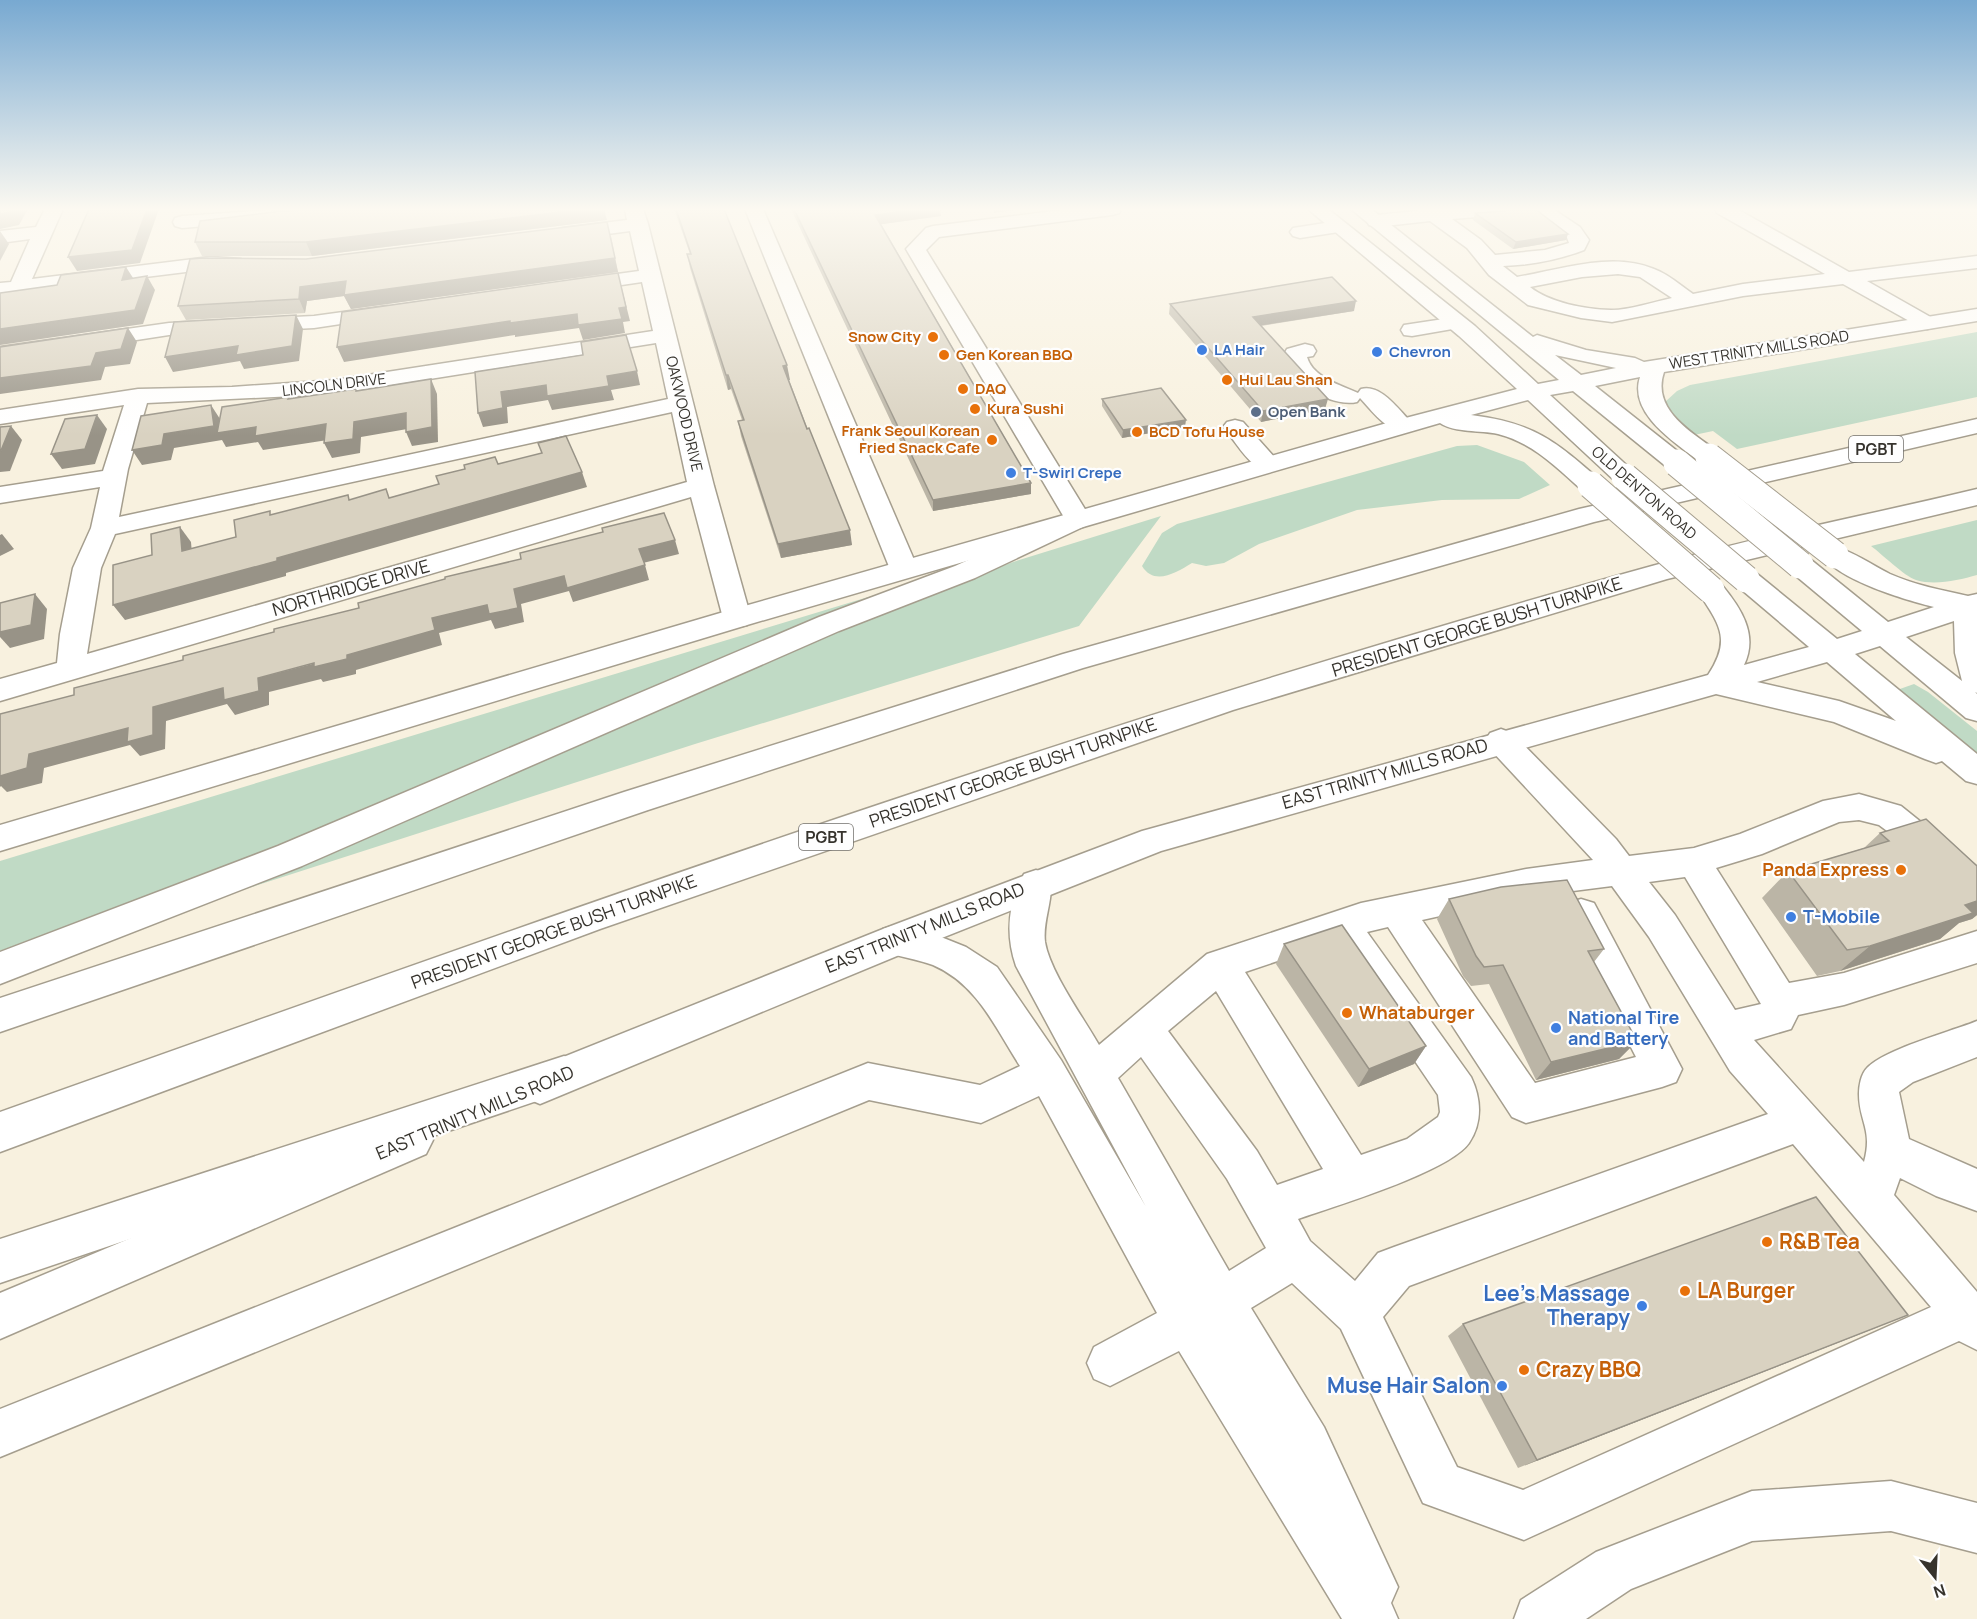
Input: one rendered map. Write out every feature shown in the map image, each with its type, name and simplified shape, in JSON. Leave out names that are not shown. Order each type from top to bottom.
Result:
[{"type":"main road","points":[[0,289],[39,285]]},
{"type":"main road","points":[[558,288],[582,285]]},
{"type":"main road","name":"OAKWOOD DRIVE","points":[[653,285],[683,403],[701,486],[736,618]]},
{"type":"main road","points":[[785,285],[904,570]]},
{"type":"main road","points":[[937,285],[1078,519]]},
{"type":"main road","name":"OLD DENTON ROAD","points":[[1410,285],[1449,316],[1625,477],[1973,769]]},
{"type":"main road","points":[[1455,285],[1977,710]]},
{"type":"main road","points":[[1514,285],[1535,301],[1549,306],[1612,315],[1743,290],[1790,285]]},
{"type":"main road","points":[[1664,285],[1690,301]]},
{"type":"main road","points":[[1858,285],[1927,323]]},
{"type":"main road","points":[[0,354],[170,329],[314,322],[409,309]]},
{"type":"main road","name":"WEST TRINITY MILLS ROAD","points":[[1577,384],[1655,367],[1977,315]]},
{"type":"main road","points":[[1405,324],[1449,316]]},
{"type":"main road","name":"LINCOLN DRIVE","points":[[0,417],[138,396],[243,393],[334,387],[666,335]]},
{"type":"main road","points":[[1520,336],[1583,356],[1655,367],[1648,388],[1654,405],[1665,421],[1835,555],[1869,577],[1888,585],[1934,599],[1973,604]]},
{"type":"main road","points":[[1305,351],[1295,354],[1294,357],[1297,363],[1321,386],[1335,394],[1359,396],[1402,426]]},
{"type":"main road","points":[[0,838],[736,618],[1267,464],[1533,392],[1577,384]]},
{"type":"main road","points":[[71,671],[74,634],[87,568],[104,528],[115,477],[138,396]]},
{"type":"main road","points":[[104,528],[683,403]]},
{"type":"main road","points":[[1431,419],[1476,423],[1520,433],[1547,447],[1711,590],[1728,611],[1735,634],[1734,656],[1718,683],[1839,712],[1873,724],[1973,769]]},
{"type":"main road","name":"PGBT","points":[[0,1016],[624,805],[1074,661],[1588,515],[1977,426]]},
{"type":"main road","points":[[1235,428],[1267,464]]},
{"type":"main road","points":[[0,495],[115,477]]},
{"type":"main road","name":"NORTHRIDGE DRIVE","points":[[0,690],[701,486]]},
{"type":"main road","name":"PRESIDENT GEORGE BUSH TURNPIKE","points":[[0,1132],[588,918],[1222,702],[1661,572],[1977,497]]},
{"type":"main road","points":[[0,968],[290,856],[829,624],[965,572],[1078,519]]},
{"type":"main road","points":[[1882,633],[1973,604]]},
{"type":"main road","points":[[1973,604],[1966,634],[1969,658],[1977,682]]},
{"type":"main road","name":"EAST TRINITY MILLS ROAD","points":[[0,1316],[564,1074],[1036,884],[1154,840],[1502,741],[1832,651],[1882,633]]},
{"type":"main road","points":[[1144,1029],[1242,1165],[1295,1256],[1357,1313],[1440,1486],[1524,1515],[1972,1321],[1871,1201],[1744,1058],[1662,926],[1604,849],[1502,741]]},
{"type":"main road","points":[[1094,1074],[1220,965],[1396,910],[1526,884],[1694,862],[1750,844],[1835,810],[1858,807],[1874,810],[1894,819],[1977,888]]},
{"type":"main road","points":[[1894,819],[1907,846],[1977,914]]},
{"type":"main road","points":[[1694,862],[1780,1002],[1781,1011],[1778,1017],[1726,1030]]},
{"type":"main road","points":[[1396,910],[1526,1104],[1662,1069],[1562,879]]},
{"type":"main road","points":[[1036,884],[1025,917],[1028,950],[1094,1074],[1204,1312],[1372,1619]]},
{"type":"main road","points":[[1268,1209],[1419,1155],[1454,1130],[1460,1112],[1456,1090],[1413,1024],[1342,925]]},
{"type":"main road","points":[[896,940],[936,949],[971,967],[984,978],[1204,1312],[1307,1444],[1386,1619]]},
{"type":"main road","points":[[1780,1002],[1844,989],[1977,947]]},
{"type":"main road","points":[[1220,965],[1352,1178]]},
{"type":"main road","points":[[1871,1201],[1887,1150],[1888,1131],[1878,1096],[1880,1082],[1899,1069],[1977,1040]]},
{"type":"main road","points":[[0,1433],[868,1081],[981,1104],[1047,1073]]},
{"type":"main road","points":[[0,1261],[564,1074]]},
{"type":"main road","points":[[1357,1313],[1394,1269],[1800,1122]]},
{"type":"main road","points":[[1887,1150],[1951,1181],[1977,1190]]},
{"type":"main road","points":[[1110,1363],[1204,1312],[1295,1256]]},
{"type":"main road","points":[[1540,1619],[1614,1570],[1752,1516],[1891,1506],[1977,1528]]},
{"type":"green space","points":[[1977,332],[1977,397],[1737,449],[1713,431],[1694,435],[1674,419],[1665,402],[1677,391],[1690,385]]},
{"type":"green space","points":[[1477,445],[1524,462],[1550,485],[1519,499],[1442,500],[1357,510],[1259,544],[1224,563],[1206,566],[1192,563],[1165,576],[1153,575],[1142,566],[1162,533],[1177,524],[1457,446]]},
{"type":"green space","points":[[1161,516],[1079,626],[695,744],[227,895],[847,625],[1013,562]]},
{"type":"green space","points":[[1977,520],[1977,575],[1963,579],[1947,582],[1916,580],[1899,570],[1871,546]]},
{"type":"green space","points":[[888,591],[651,688],[318,831],[0,951],[0,861]]},
{"type":"green space","points":[[1914,684],[1928,692],[1977,731],[1977,759],[1897,690]]},
{"type":"building","points":[[57,285],[144,285],[135,310],[0,329],[0,293]]},
{"type":"building","points":[[183,285],[319,285],[300,287],[299,299],[178,306]]},
{"type":"building","points":[[345,285],[421,285],[344,295]]},
{"type":"building","points":[[536,285],[621,285],[626,307],[619,308],[622,319],[578,325],[577,314],[510,323],[510,321],[337,347],[342,312]]},
{"type":"building","points":[[697,285],[755,285],[787,365],[783,366],[807,429],[809,428],[850,530],[778,544],[738,421],[744,420],[728,375],[726,375]]},
{"type":"building","points":[[830,285],[915,285],[1031,483],[933,500]]},
{"type":"building","points":[[1287,285],[1340,285],[1356,301],[1253,317],[1328,399],[1263,411],[1170,304]]},
{"type":"building","points":[[296,315],[292,346],[236,355],[238,346],[165,357],[174,322]]},
{"type":"building","points":[[128,328],[121,349],[96,353],[91,366],[0,378],[0,347]]},
{"type":"building","points":[[626,335],[637,371],[607,376],[609,386],[547,396],[546,385],[501,392],[503,408],[478,413],[475,372],[583,355],[581,342]]},
{"type":"building","points":[[431,379],[432,427],[406,432],[406,413],[354,422],[353,439],[324,443],[326,424],[255,436],[256,427],[217,433],[222,407],[356,389],[356,391]]},
{"type":"building","points":[[1161,388],[1186,420],[1123,430],[1102,399]]},
{"type":"building","points":[[211,405],[214,426],[164,434],[162,445],[132,450],[141,416]]},
{"type":"building","points":[[97,415],[85,449],[51,454],[65,419]]},
{"type":"building","points":[[11,426],[0,453],[0,427]]},
{"type":"building","points":[[566,436],[582,472],[277,558],[277,561],[113,605],[113,565],[152,555],[151,534],[180,527],[182,551],[236,537],[234,520],[270,511],[270,515],[348,495],[349,500],[386,489],[389,498],[439,484],[436,476],[465,469],[464,465],[495,457],[498,464],[542,453],[538,443]]},
{"type":"building","points":[[664,513],[675,540],[639,549],[645,565],[567,588],[564,576],[514,589],[518,608],[489,614],[487,605],[432,618],[435,630],[347,655],[347,659],[314,667],[314,663],[258,678],[259,691],[224,700],[223,688],[153,707],[153,735],[127,742],[128,728],[29,754],[27,768],[0,776],[0,714],[74,695],[74,688],[183,660],[183,656],[274,632],[274,629],[359,608],[358,603],[445,579],[445,577],[521,559],[520,553],[603,532],[602,528]]},
{"type":"building","points":[[35,594],[31,625],[0,632],[0,603]]},
{"type":"building","points":[[1926,819],[1977,866],[1977,901],[1965,905],[1973,913],[1870,946],[1847,950],[1788,871],[1889,841],[1880,833]]},
{"type":"building","name":"National Tire and Battery","points":[[1567,880],[1604,949],[1588,951],[1637,1041],[1551,1062],[1503,965],[1484,967],[1476,956],[1449,899],[1501,887]]},
{"type":"building","name":"Whataburger","points":[[1342,925],[1426,1046],[1369,1069],[1284,944]]},
{"type":"building","points":[[1816,1197],[1908,1315],[1537,1460],[1463,1324]]},
{"type":"place","name":"Snow City","points":[[933,337]]},
{"type":"place","name":"LA Hair","points":[[1202,350]]},
{"type":"place","name":"Chevron","points":[[1377,352]]},
{"type":"place","name":"Gen Korean BBQ","points":[[944,355]]},
{"type":"place","name":"Hui Lau Shan","points":[[1227,380]]},
{"type":"place","name":"DAQ","points":[[963,389]]},
{"type":"place","name":"Kura Sushi","points":[[975,409]]},
{"type":"place","name":"Open Bank","points":[[1256,412]]},
{"type":"place","name":"BCD Tofu House","points":[[1137,432]]},
{"type":"place","name":"Frank Seoul Korean Fried Snack Cafe","points":[[992,440]]},
{"type":"place","name":"T-Swirl Crepe","points":[[1011,473]]},
{"type":"place","name":"Panda Express","points":[[1901,870]]},
{"type":"place","name":"T-Mobile","points":[[1791,917]]},
{"type":"place","name":"Whataburger","points":[[1347,1013]]},
{"type":"place","name":"National Tire and Battery","points":[[1556,1028]]},
{"type":"place","name":"R&B Tea","points":[[1767,1242]]},
{"type":"place","name":"LA Burger","points":[[1685,1291]]},
{"type":"place","name":"Lee's Massage Therapy","points":[[1642,1306]]},
{"type":"place","name":"Crazy BBQ","points":[[1524,1370]]},
{"type":"place","name":"Muse Hair Salon","points":[[1502,1386]]}]
